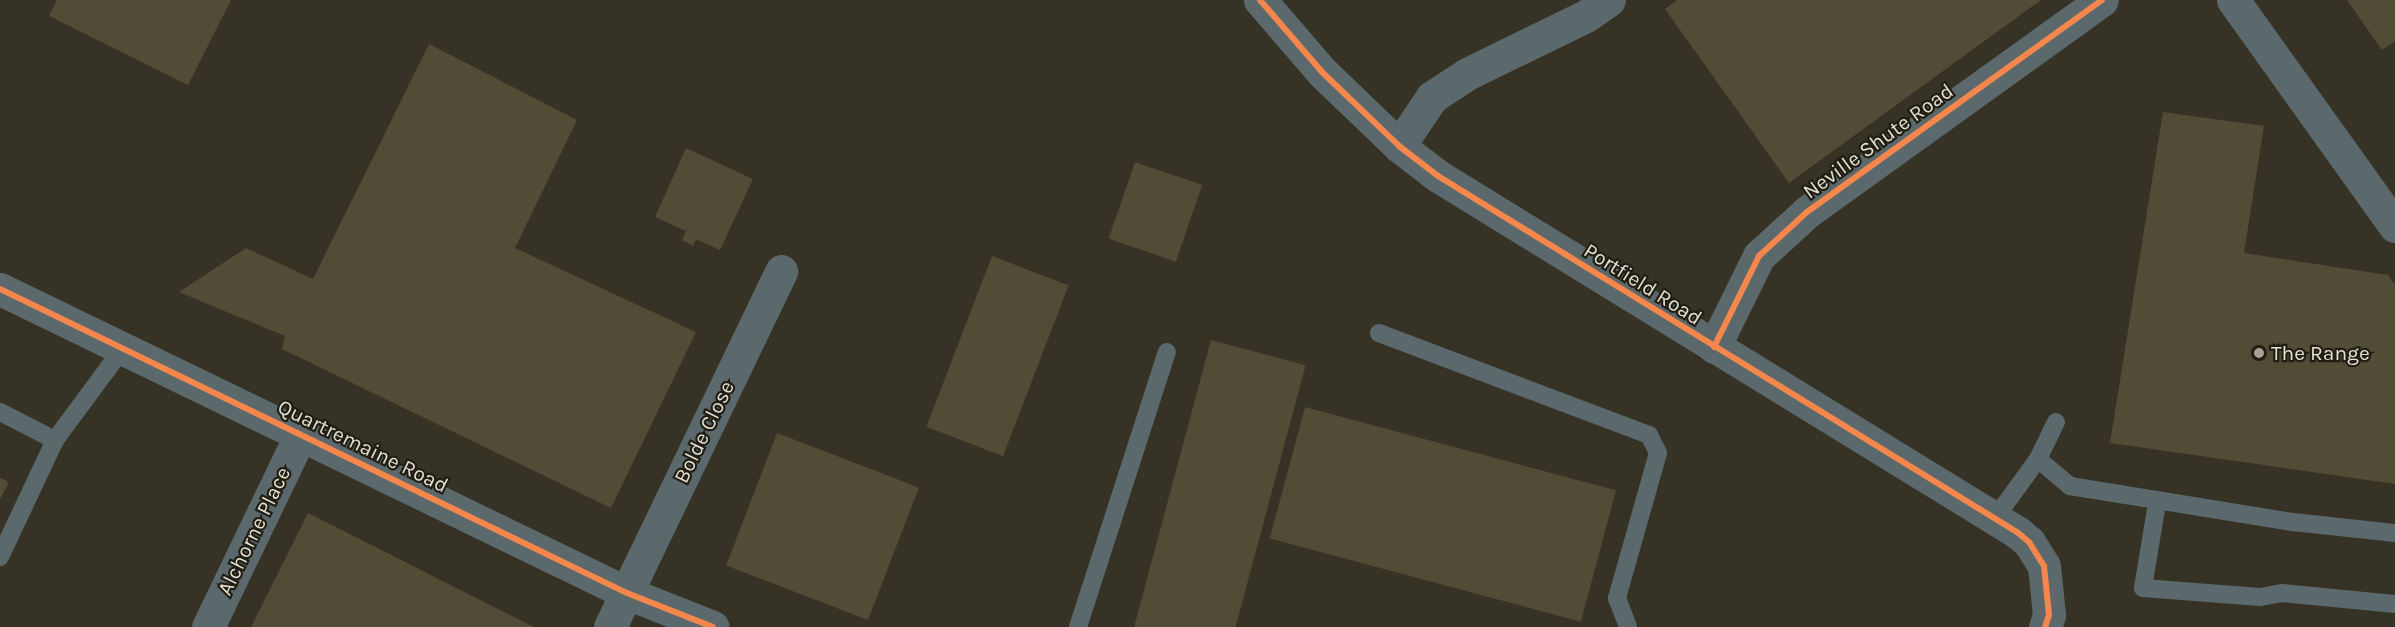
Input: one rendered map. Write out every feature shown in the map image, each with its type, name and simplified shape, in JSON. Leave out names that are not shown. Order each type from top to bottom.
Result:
[{"type":"street","name":"Portfield Road","points":[[1260,0],[1323,73],[1399,146],[1438,176],[1995,518],[2029,542],[2044,566],[2049,615],[2045,627]]},
{"type":"street","points":[[1399,146],[1432,97],[1467,74],[1586,16],[1609,0]]},
{"type":"street","name":"Neville Shute Road","points":[[1714,347],[1759,256],[1807,212],[2102,0]]},
{"type":"street","points":[[2233,0],[2395,226]]},
{"type":"street","name":"Bolde Close","points":[[627,593],[781,271]]},
{"type":"street","name":"Quartremaine Road","points":[[0,289],[627,593],[713,627]]},
{"type":"street","name":"Alchorne Place","points":[[208,627],[301,434]]},
{"type":"street","points":[[610,627],[627,593]]},
{"type":"lane","points":[[1379,333],[1649,435],[1658,453],[1617,598],[1628,627]]},
{"type":"lane","points":[[0,557],[55,440],[123,348]]},
{"type":"lane","points":[[1078,627],[1167,352]]},
{"type":"lane","points":[[0,412],[55,440]]},
{"type":"lane","points":[[1995,518],[2038,459],[2056,422]]},
{"type":"lane","points":[[2038,459],[2070,486],[2157,502],[2395,532]]},
{"type":"lane","points":[[2157,502],[2143,588],[2260,597],[2282,593],[2395,604]]},
{"type":"building","points":[[57,0],[231,0],[188,85],[49,16]]},
{"type":"building","points":[[1677,0],[2041,0],[1789,183],[1665,9]]},
{"type":"building","points":[[2347,0],[2395,0],[2395,41],[2382,50]]},
{"type":"building","points":[[429,44],[577,120],[515,248],[696,332],[611,508],[282,349],[285,336],[179,292],[246,248],[313,279]]},
{"type":"building","name":"The Range","points":[[2163,112],[2264,126],[2244,253],[2388,275],[2395,285],[2395,484],[2110,443]]},
{"type":"building","points":[[686,148],[753,179],[720,250],[696,239],[693,246],[682,240],[686,231],[655,217]]},
{"type":"building","points":[[1135,162],[1202,185],[1176,262],[1109,239]]},
{"type":"building","points":[[992,256],[1069,285],[1003,456],[926,427]]},
{"type":"building","points":[[1211,340],[1306,365],[1236,627],[1134,627]]},
{"type":"building","points":[[1305,407],[1616,490],[1581,622],[1270,538]]},
{"type":"building","points":[[777,433],[919,487],[868,620],[726,566]]},
{"type":"building","points":[[0,478],[9,482],[0,499]]},
{"type":"building","points":[[308,513],[534,627],[251,627]]},
{"type":"cycle path","points":[[1260,0],[1323,73],[1399,146],[1438,176],[2017,532],[2029,542],[2044,566],[2049,615],[2045,627]]},
{"type":"cycle path","points":[[1714,347],[1759,256],[1807,212],[2102,0]]},
{"type":"cycle path","points":[[0,289],[627,593],[713,627]]},
{"type":"place","name":"The Range","points":[[2259,353]]}]
